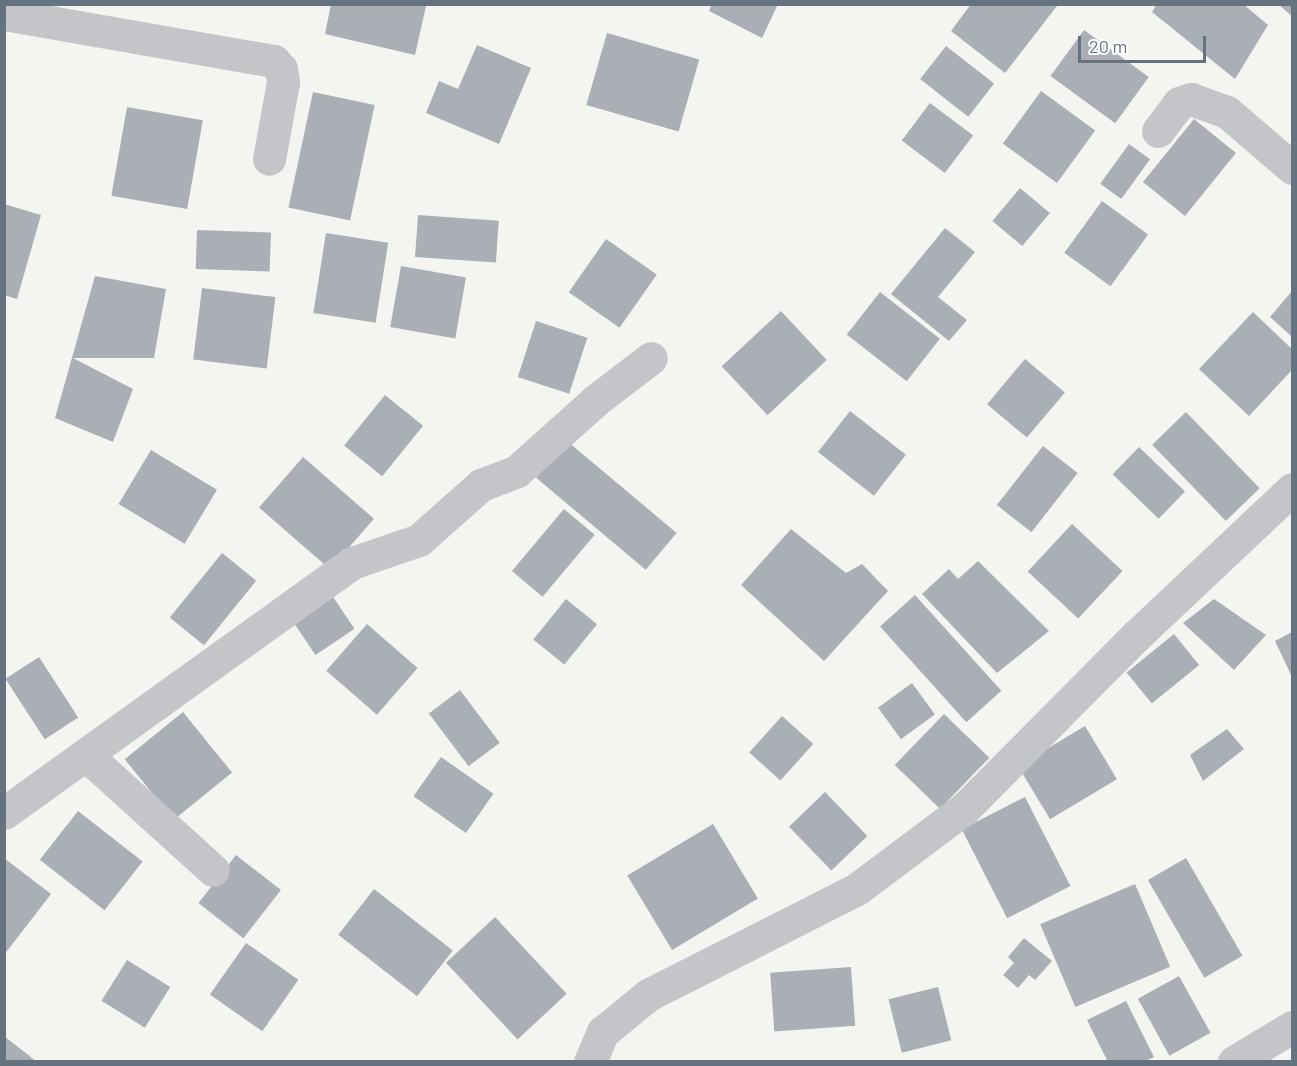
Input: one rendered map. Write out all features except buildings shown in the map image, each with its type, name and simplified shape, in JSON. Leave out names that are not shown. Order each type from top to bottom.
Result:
[{"type":"street","points":[[4,14],[274,61],[281,69],[283,82],[269,159]]},
{"type":"street","points":[[1158,131],[1179,103],[1191,99],[1227,111],[1293,168]]},
{"type":"street","points":[[4,813],[352,563],[419,540],[481,485],[517,471],[596,400],[651,358]]},
{"type":"street","points":[[590,1062],[603,1032],[648,995],[857,889],[965,808],[1136,636],[1293,489]]},
{"type":"street","points":[[86,754],[213,870]]},
{"type":"street","points":[[1234,1062],[1293,1027]]}]
